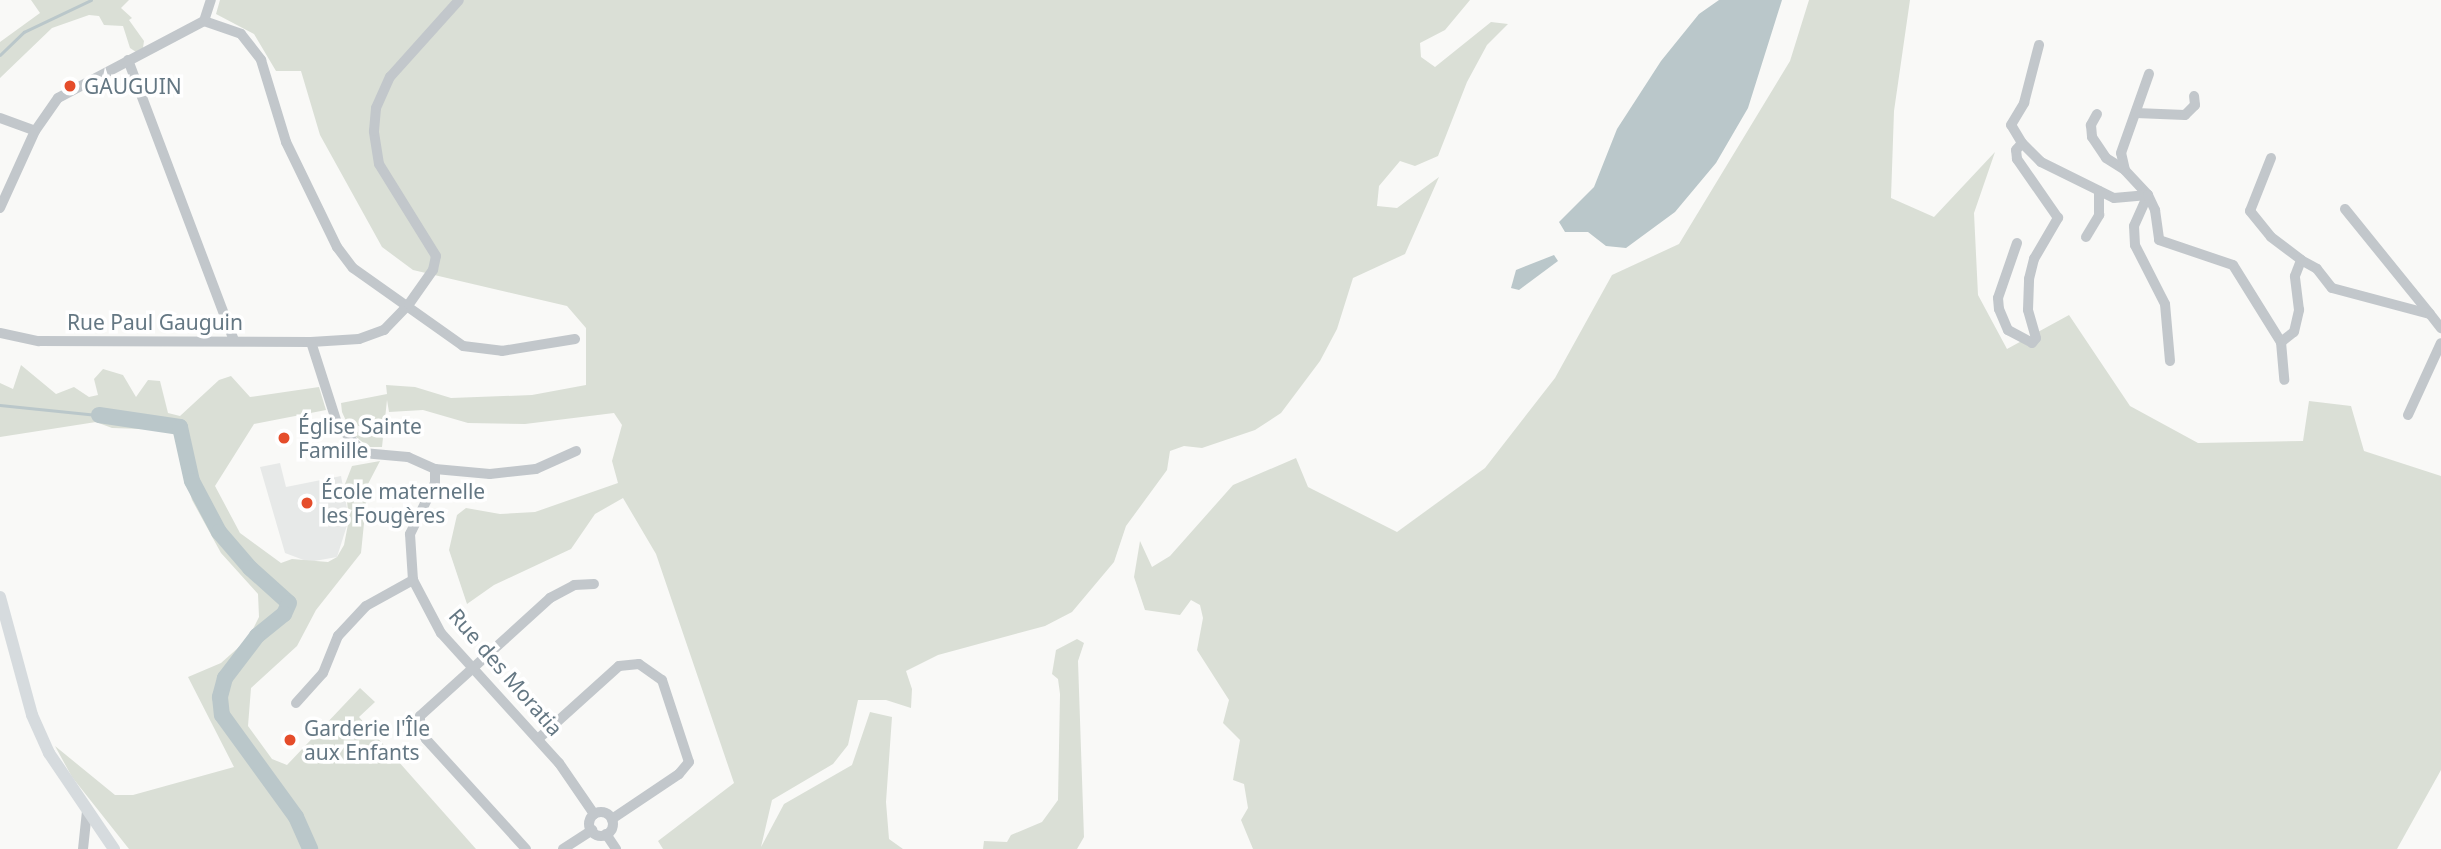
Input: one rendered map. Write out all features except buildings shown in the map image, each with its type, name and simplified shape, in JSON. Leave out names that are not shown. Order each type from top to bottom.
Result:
[{"type":"main road","points":[[0,597],[25,700],[49,753],[114,849]]},
{"type":"street","points":[[0,208],[35,131],[58,98],[204,21],[211,0]]},
{"type":"street","name":"Rue Paul Gauguin","points":[[0,333],[39,341],[311,342],[373,336],[409,304],[433,270],[436,256],[379,164],[374,120],[390,77],[458,0]]},
{"type":"street","points":[[204,21],[241,34],[261,60],[281,129],[344,257],[367,279],[409,304],[449,338],[479,350],[575,339]]},
{"type":"street","points":[[2039,45],[2024,103],[2011,125],[2022,143],[2041,162],[2113,198],[2148,195]]},
{"type":"street","points":[[128,61],[234,341]]},
{"type":"street","points":[[2125,170],[2120,153],[2149,74]]},
{"type":"street","points":[[2136,113],[2185,115],[2195,105],[2194,96]]},
{"type":"street","points":[[2097,114],[2091,125],[2092,136],[2106,159],[2125,170],[2148,195],[2155,210],[2160,240],[2233,265],[2281,342],[2284,380]]},
{"type":"street","points":[[0,118],[35,131]]},
{"type":"street","points":[[2017,243],[1998,298],[1999,309],[2008,330],[2032,343],[2036,338],[2028,310],[2029,279],[2034,259],[2058,218],[2017,159],[2016,150],[2022,143]]},
{"type":"street","points":[[2271,158],[2250,211],[2271,237],[2316,269],[2332,288],[2430,314]]},
{"type":"street","points":[[2086,237],[2099,215],[2099,191]]},
{"type":"street","points":[[2148,195],[2134,226],[2135,245],[2165,304],[2170,361]]},
{"type":"street","points":[[2345,209],[2441,328]]},
{"type":"street","points":[[2281,342],[2294,332],[2301,260]]},
{"type":"street","points":[[311,342],[337,423],[363,453],[408,457],[435,469],[514,473],[536,470],[576,451]]},
{"type":"street","points":[[2408,415],[2441,343]]},
{"type":"street","name":"Rue des Moratia","points":[[435,469],[435,483],[410,534],[413,580],[441,633],[538,739],[594,814]]},
{"type":"street","points":[[296,703],[323,673],[338,636],[366,606],[413,580]]},
{"type":"street","points":[[526,849],[420,729],[423,710],[563,589],[594,584]]},
{"type":"street","points":[[538,739],[619,666],[639,664],[662,680],[689,762],[680,774],[612,819],[606,834]]},
{"type":"street","points":[[83,849],[87,810]]},
{"type":"street","points":[[592,830],[594,814],[604,813],[612,819]]},
{"type":"street","points":[[562,849],[592,830],[606,834],[616,849]]},
{"type":"shaded area","points":[[31,0],[129,0],[121,8],[132,18],[129,20],[144,41],[143,48],[136,52],[130,48],[123,26],[104,25],[99,16],[89,15],[52,28],[0,78],[0,42],[40,13]]},
{"type":"shaded area","points":[[220,0],[1470,0],[1445,30],[1420,43],[1421,57],[1435,67],[1491,22],[1508,24],[1487,45],[1467,82],[1438,156],[1415,166],[1400,161],[1379,186],[1377,206],[1397,208],[1439,177],[1405,254],[1353,278],[1337,329],[1320,361],[1281,413],[1255,430],[1202,448],[1184,446],[1170,451],[1167,470],[1126,526],[1114,562],[1072,612],[1045,626],[938,655],[906,671],[912,689],[911,708],[886,700],[858,700],[848,745],[833,764],[772,800],[761,847],[784,804],[852,765],[870,712],[892,717],[886,802],[889,839],[903,849],[663,849],[658,841],[734,783],[656,554],[623,498],[595,514],[571,549],[494,585],[467,604],[449,550],[457,515],[466,508],[500,514],[535,512],[618,483],[612,461],[622,425],[614,413],[525,424],[468,423],[423,410],[389,412],[387,400],[382,447],[369,447],[352,434],[342,412],[341,403],[387,394],[386,385],[415,387],[451,398],[532,395],[586,385],[586,328],[567,306],[413,270],[382,247],[320,135],[301,71],[276,71],[254,34],[216,14]]},
{"type":"shaded area","points":[[1719,0],[1782,0],[1748,108],[1716,163],[1675,212],[1626,248],[1606,246],[1588,232],[1565,232],[1559,222],[1594,187],[1617,129],[1661,61],[1699,14]]},
{"type":"shaded area","points":[[1809,0],[1910,0],[1894,111],[1891,198],[1934,217],[1995,152],[1974,213],[1978,295],[2007,349],[2069,315],[2130,406],[2198,443],[2303,441],[2309,401],[2351,406],[2364,451],[2441,476],[2441,770],[2397,849],[1253,849],[1241,820],[1248,808],[1244,784],[1233,780],[1240,740],[1223,723],[1229,700],[1197,650],[1203,618],[1200,605],[1191,600],[1180,615],[1145,610],[1134,577],[1140,541],[1152,567],[1170,556],[1233,485],[1296,458],[1308,487],[1397,532],[1485,468],[1555,378],[1612,275],[1679,244],[1790,61]]},
{"type":"shaded area","points":[[1554,255],[1558,261],[1519,290],[1511,288],[1516,270]]},
{"type":"shaded area","points":[[21,365],[56,394],[74,387],[89,397],[98,395],[94,379],[103,369],[123,375],[136,397],[148,380],[160,381],[168,413],[180,416],[219,380],[231,376],[250,397],[319,387],[326,410],[254,424],[215,486],[240,533],[281,563],[292,559],[328,562],[337,557],[344,545],[349,519],[345,484],[352,466],[380,461],[368,484],[361,553],[316,610],[297,646],[251,688],[248,726],[272,759],[287,765],[360,688],[375,702],[359,717],[476,849],[129,849],[72,777],[55,746],[115,795],[133,795],[234,767],[188,677],[221,663],[248,639],[259,617],[258,594],[221,553],[192,500],[173,430],[112,428],[96,422],[0,437],[0,383],[13,389]]},
{"type":"shaded area","name":"École maternelle les Fougères","points":[[280,463],[286,487],[341,476],[349,519],[337,557],[309,562],[285,553],[260,467]]},
{"type":"shaded area","points":[[1077,639],[1084,643],[1078,661],[1084,837],[1077,849],[983,849],[984,841],[1007,842],[1011,835],[1042,822],[1058,800],[1060,694],[1058,679],[1052,674],[1056,650]]},
{"type":"waterway","points":[[0,55],[24,32],[91,0]]},
{"type":"waterway","points":[[0,405],[99,415]]},
{"type":"waterway","points":[[99,415],[180,427],[192,481],[219,532],[250,568],[289,603],[284,614],[257,636],[225,678],[220,697],[222,715],[296,817],[310,849]]},
{"type":"place","name":"GAUGUIN","points":[[70,86]]},
{"type":"place","name":"Église Sainte Famille","points":[[284,438]]},
{"type":"place","name":"École maternelle les Fougères","points":[[307,503]]},
{"type":"place","name":"Garderie l'Île aux Enfants","points":[[290,740]]}]
